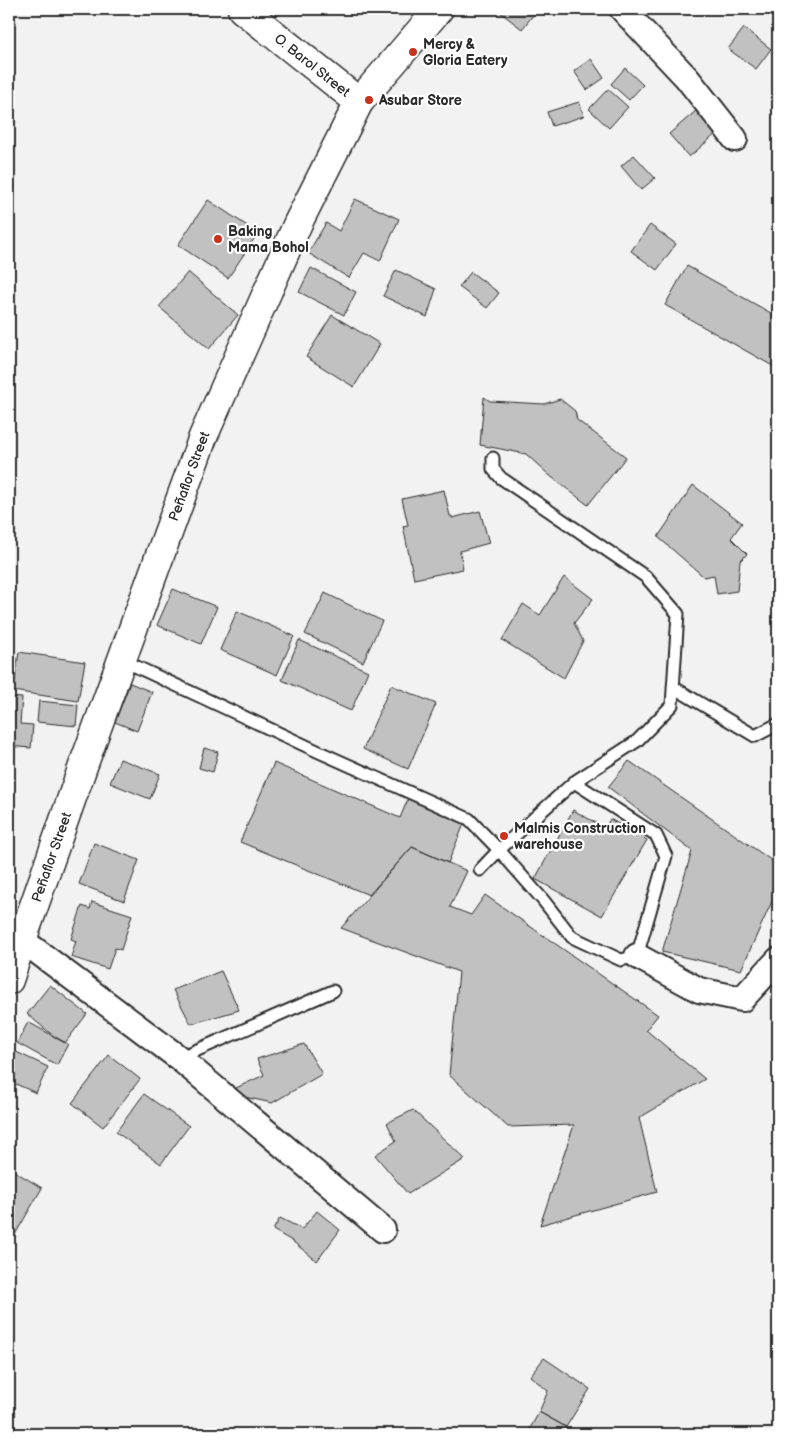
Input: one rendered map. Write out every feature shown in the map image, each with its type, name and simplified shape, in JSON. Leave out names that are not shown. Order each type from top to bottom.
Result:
[{"type":"main road","name":"O. Barol Street","points":[[242,9],[359,102]]},
{"type":"main road","name":"Peñaflor Street","points":[[9,980],[15,939],[122,660],[203,438],[298,223],[359,102],[439,9]]},
{"type":"street","points":[[622,9],[687,78],[735,139]]},
{"type":"street","points":[[15,939],[179,1058],[382,1230]]},
{"type":"street","points":[[637,956],[699,990],[742,999],[778,960]]},
{"type":"lane","points":[[480,870],[499,850],[574,782],[638,741],[672,705],[678,614],[646,577],[501,478],[493,469],[493,458]]},
{"type":"lane","points":[[122,660],[317,751],[469,818],[543,900],[572,937],[621,960],[637,956],[666,856],[656,835],[574,782]]},
{"type":"lane","points":[[673,687],[755,736],[778,724]]},
{"type":"lane","points":[[179,1058],[333,991]]},
{"type":"building","points":[[496,9],[538,9],[522,29]]},
{"type":"building","points":[[744,28],[771,49],[756,69],[728,49]]},
{"type":"building","points":[[591,59],[604,78],[587,90],[574,71]]},
{"type":"building","points":[[625,68],[643,85],[629,100],[611,84]]},
{"type":"building","points":[[608,89],[628,107],[609,128],[589,109]]},
{"type":"building","points":[[579,102],[584,116],[552,126],[547,112]]},
{"type":"building","points":[[697,110],[717,133],[689,157],[669,134]]},
{"type":"building","points":[[634,155],[655,178],[641,190],[621,166]]},
{"type":"building","points":[[355,199],[399,219],[380,261],[364,253],[349,278],[308,253],[326,223],[339,231]]},
{"type":"building","name":"Baking Mama Bohol","points":[[208,200],[258,233],[228,278],[178,245]]},
{"type":"building","points":[[650,225],[676,244],[657,270],[631,251]]},
{"type":"building","points":[[687,266],[778,317],[778,369],[665,305]]},
{"type":"building","points":[[311,268],[356,292],[344,315],[299,292]]},
{"type":"building","points":[[396,270],[436,289],[427,317],[383,296]]},
{"type":"building","points":[[188,272],[238,315],[209,349],[159,307]]},
{"type":"building","points":[[471,272],[499,293],[487,308],[459,287]]},
{"type":"building","points":[[332,315],[380,344],[354,387],[306,357]]},
{"type":"building","points":[[484,397],[490,401],[544,404],[560,399],[575,411],[577,420],[626,457],[588,505],[549,475],[526,454],[480,445]]},
{"type":"building","points":[[693,485],[742,523],[731,538],[747,554],[740,561],[737,591],[717,594],[714,575],[704,577],[658,537]]},
{"type":"building","points":[[444,490],[452,518],[480,511],[489,543],[460,551],[463,569],[414,579],[403,526],[408,525],[402,499]]},
{"type":"building","points":[[564,577],[593,599],[574,623],[583,641],[564,678],[502,640],[523,604],[540,615]]},
{"type":"building","points":[[173,589],[217,607],[201,644],[157,625]]},
{"type":"building","points":[[325,593],[382,621],[363,662],[305,634]]},
{"type":"building","points":[[237,611],[294,636],[277,675],[220,650]]},
{"type":"building","points":[[299,640],[368,671],[351,711],[282,680]]},
{"type":"building","points":[[19,652],[85,662],[78,701],[13,691]]},
{"type":"building","points":[[130,683],[152,692],[137,731],[115,722]]},
{"type":"building","points":[[391,685],[436,704],[408,769],[363,749]]},
{"type":"building","points":[[9,697],[22,698],[20,724],[33,725],[31,748],[9,746]]},
{"type":"building","points":[[39,701],[78,705],[76,726],[37,722]]},
{"type":"building","points":[[204,748],[218,752],[213,772],[199,768]]},
{"type":"building","points":[[120,759],[160,774],[150,799],[110,783]]},
{"type":"building","points":[[629,761],[778,865],[778,888],[741,970],[662,952],[692,851],[608,787]]},
{"type":"building","points":[[274,763],[400,818],[408,799],[464,824],[448,863],[412,847],[369,895],[240,842]]},
{"type":"building","points":[[573,810],[605,828],[610,819],[647,840],[602,916],[535,879]]},
{"type":"building","points":[[94,843],[139,860],[124,901],[79,884]]},
{"type":"building","points":[[412,847],[467,871],[450,907],[471,915],[485,895],[658,1015],[646,1030],[705,1079],[639,1118],[657,1192],[540,1225],[574,1125],[508,1127],[449,1075],[459,972],[341,928]]},
{"type":"building","points":[[92,902],[132,915],[121,950],[115,948],[108,969],[71,957],[76,941],[71,939],[82,906],[90,909]]},
{"type":"building","points":[[221,971],[239,1010],[191,1024],[173,990]]},
{"type":"building","points":[[50,985],[87,1014],[65,1043],[27,1014]]},
{"type":"building","points":[[28,1022],[68,1044],[57,1065],[17,1043]]},
{"type":"building","points":[[304,1044],[322,1074],[272,1103],[240,1096],[236,1088],[264,1075],[257,1059]]},
{"type":"building","points":[[14,1051],[48,1067],[36,1093],[9,1081],[9,1062]]},
{"type":"building","points":[[109,1055],[140,1079],[103,1127],[72,1103]]},
{"type":"building","points":[[144,1094],[189,1126],[161,1164],[116,1132]]},
{"type":"building","points":[[413,1110],[465,1159],[408,1194],[375,1155],[396,1141],[387,1123]]},
{"type":"building","points":[[9,1168],[42,1188],[9,1245]]},
{"type":"building","points":[[317,1211],[340,1230],[317,1261],[292,1241],[273,1230],[280,1218],[302,1229]]},
{"type":"building","points":[[544,1358],[590,1389],[566,1427],[539,1412],[548,1391],[530,1376]]},
{"type":"building","points":[[539,1412],[566,1427],[564,1434],[527,1434]]},
{"type":"place","name":"Mercy & Gloria Eatery","points":[[413,52]]},
{"type":"place","name":"Asubar Store","points":[[369,100]]},
{"type":"place","name":"Baking Mama Bohol","points":[[218,239]]},
{"type":"place","name":"Malmis Construction warehouse","points":[[504,836]]}]
